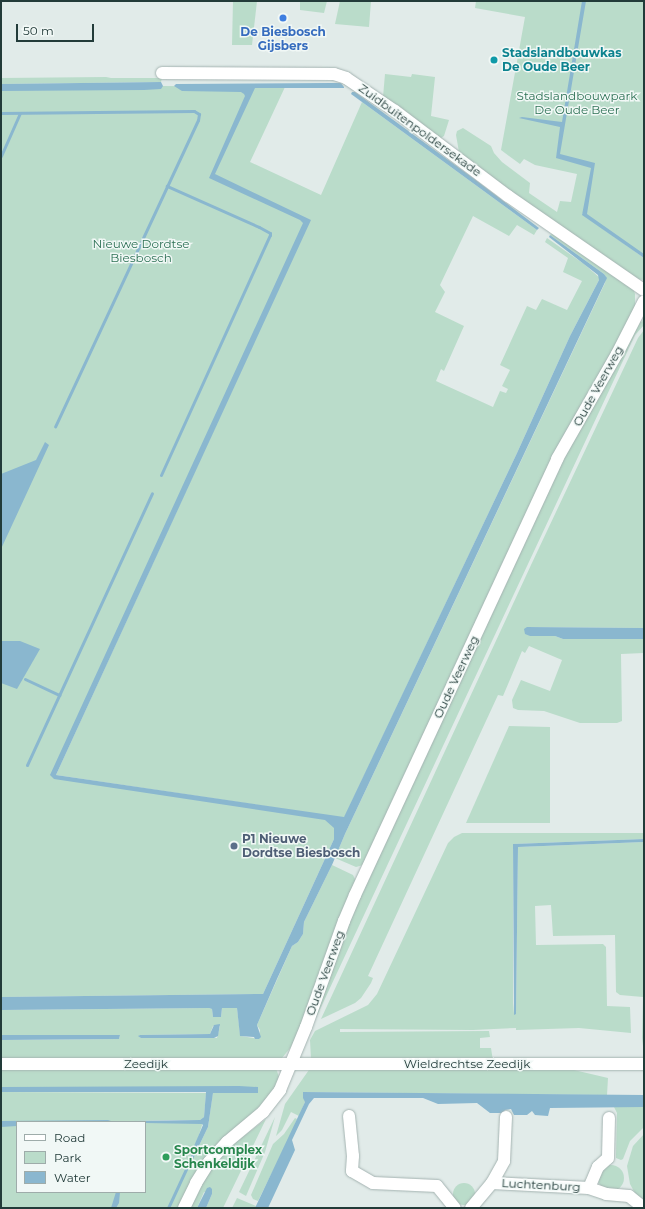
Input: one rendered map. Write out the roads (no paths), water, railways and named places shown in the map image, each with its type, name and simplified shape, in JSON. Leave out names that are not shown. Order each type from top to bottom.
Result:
[{"type":"street","name":"Zuidbuitenpoldersekade","points":[[162,73],[334,74],[346,78],[395,111],[508,196],[644,290]]},
{"type":"street","name":"Oude Veerweg","points":[[184,1208],[200,1176],[209,1162],[227,1142],[269,1106],[280,1090],[306,1027],[344,921],[390,819],[557,459],[617,354],[644,301]]},
{"type":"street","name":"Wieldrechtse Zeedijk","points":[[290,1063],[644,1064]]},
{"type":"street","name":"Zeedijk","points":[[1,1064],[290,1063]]},
{"type":"street","points":[[349,1116],[353,1156],[352,1171],[373,1183],[437,1186],[454,1208]]},
{"type":"street","name":"Luchtenburg","points":[[471,1208],[492,1183],[504,1161],[506,1117]]},
{"type":"street","name":"Luchtenburg","points":[[589,1188],[598,1167],[608,1158],[609,1118]]},
{"type":"street","name":"Luchtenburg","points":[[492,1183],[589,1188],[606,1194],[629,1196],[644,1208]]},
{"type":"water","points":[[582,1],[586,1],[560,154],[595,163],[587,214],[644,254],[644,258],[582,215],[591,168],[556,158],[560,127],[519,118],[522,117],[562,122]]},
{"type":"water","points":[[161,82],[163,86],[161,89],[144,90],[1,91],[1,84]]},
{"type":"water","points":[[341,83],[344,88],[255,88],[215,174],[311,220],[56,775],[344,817],[517,453],[570,336],[599,280],[598,275],[549,237],[550,235],[604,274],[607,278],[304,922],[303,934],[298,942],[292,946],[257,1025],[261,1037],[259,1039],[255,1039],[254,1037],[240,1036],[237,1008],[222,1008],[221,1017],[213,1017],[212,1009],[209,1008],[1,1010],[1,997],[263,994],[334,839],[334,828],[325,820],[54,779],[50,775],[303,223],[300,220],[209,178],[245,96],[244,94],[241,92],[182,91],[174,86],[176,84]]},
{"type":"water","points":[[352,92],[355,92],[539,228],[537,230],[351,94]]},
{"type":"water","points":[[45,442],[49,445],[1,549],[1,474],[36,460]]},
{"type":"water","points":[[527,627],[644,628],[644,639],[563,639],[555,636],[530,636],[525,634],[524,629]]},
{"type":"water","points":[[1,641],[20,641],[40,649],[17,689],[1,683]]},
{"type":"water","points":[[644,839],[644,842],[518,847],[516,1014],[514,1015],[513,844]]},
{"type":"water","points":[[220,1024],[218,1036],[214,1038],[141,1038],[138,1036],[210,1034],[214,1025]]},
{"type":"water","points":[[1,1035],[120,1035],[119,1039],[1,1040]]},
{"type":"water","points":[[239,1086],[258,1087],[258,1093],[213,1093],[208,1127],[195,1154],[193,1154],[191,1153],[203,1125],[202,1124],[146,1123],[146,1121],[132,1121],[200,1120],[204,1117],[206,1092],[1,1092],[1,1087]]},
{"type":"water","points":[[303,1092],[644,1095],[644,1107],[550,1108],[548,1116],[535,1115],[532,1111],[527,1115],[514,1115],[511,1109],[505,1110],[503,1113],[490,1113],[477,1103],[438,1104],[423,1098],[314,1098],[309,1104],[292,1140],[295,1150],[268,1208],[255,1208],[305,1102]]},
{"type":"water","points":[[108,1120],[111,1121],[16,1121],[16,1126],[1,1127],[1,1121]]},
{"type":"water","points":[[210,1187],[212,1189],[212,1194],[206,1208],[197,1208],[207,1188]]},
{"type":"water","points":[[116,1193],[120,1193],[119,1203],[116,1208],[111,1208]]},
{"type":"waterway","points":[[1,113],[194,111],[199,114],[198,120],[55,426]]},
{"type":"waterway","points":[[1,156],[20,113]]},
{"type":"waterway","points":[[161,475],[270,235],[270,233],[259,227],[167,186]]},
{"type":"waterway","points":[[27,765],[152,493]]},
{"type":"waterway","points":[[25,679],[59,695]]},
{"type":"waterway","points":[[168,1208],[193,1154]]},
{"type":"place","name":"De Biesbosch Gijsbers","points":[[283,18]]},
{"type":"place","name":"Stadslandbouwkas De Oude Beer","points":[[494,60]]},
{"type":"place","name":"P1 Nieuwe Dordtse Biesbosch","points":[[234,846]]},
{"type":"place","name":"Sportcomplex Schenkeldijk","points":[[166,1157]]},
{"type":"park label","name":"Stadslandbouwpark De Oude Beer","points":[[577,103]]},
{"type":"park label","name":"Nieuwe Dordtse Biesbosch","points":[[141,251]]}]
